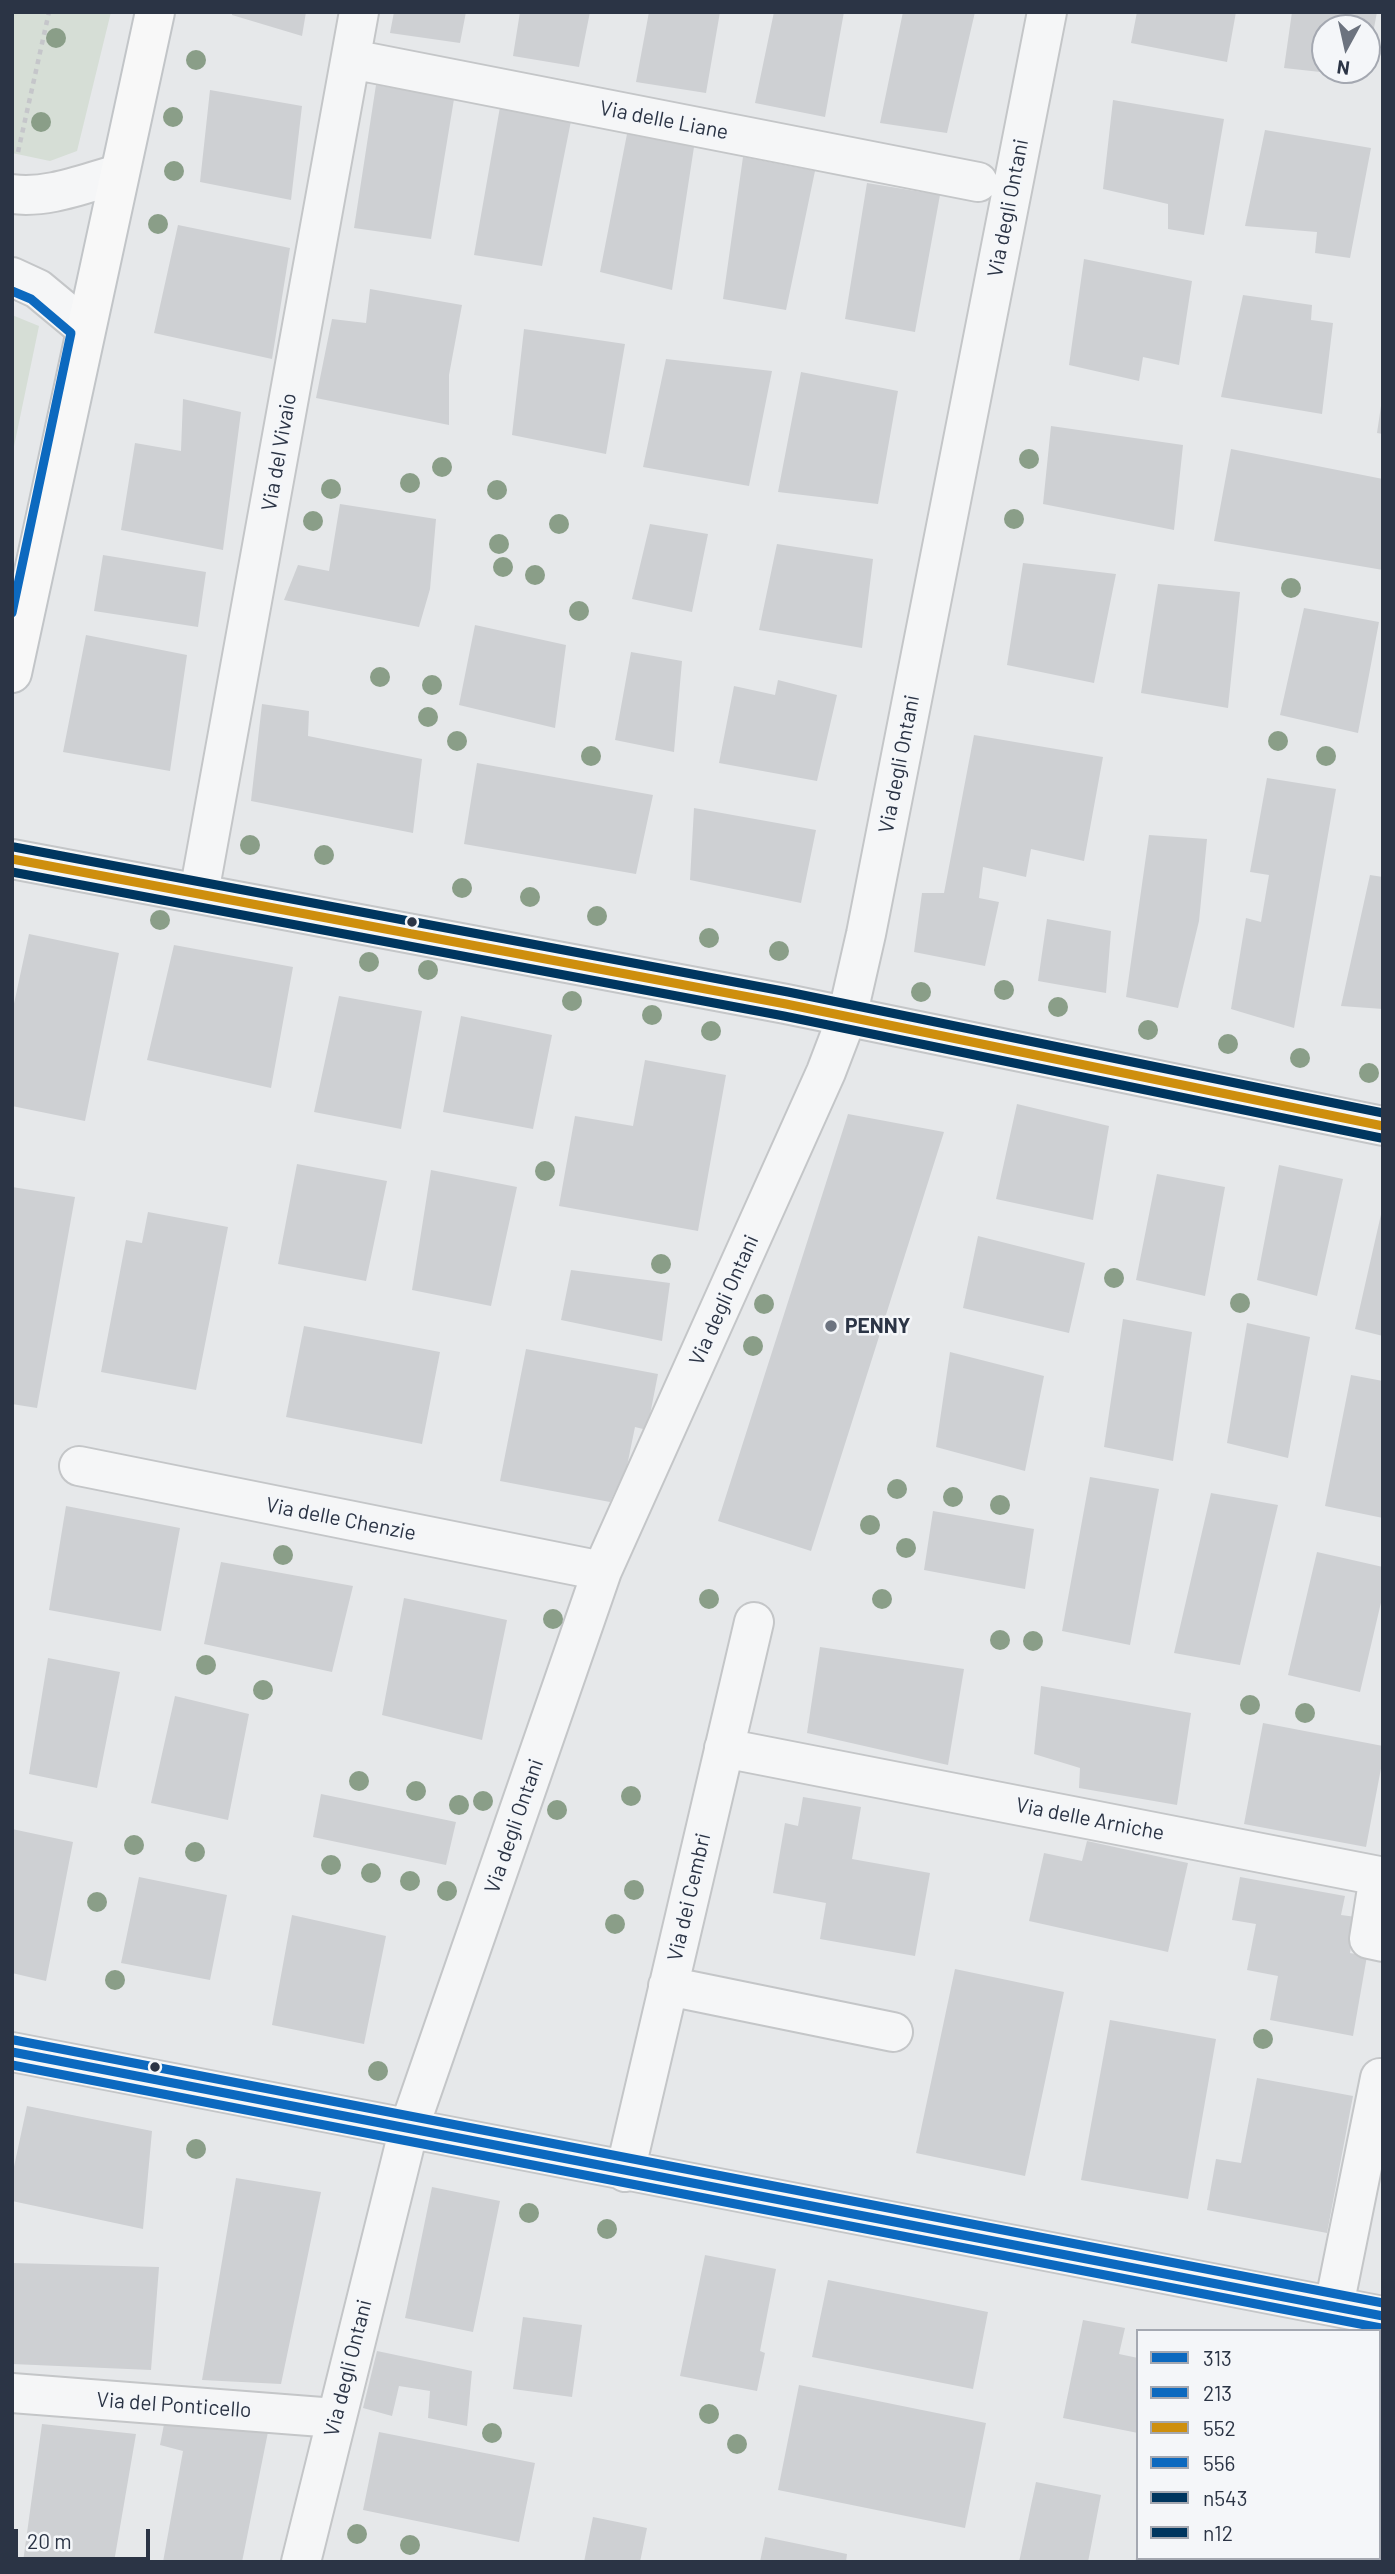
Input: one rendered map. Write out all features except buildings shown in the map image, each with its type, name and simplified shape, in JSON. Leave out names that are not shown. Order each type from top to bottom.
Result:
[{"type":"main road","points":[[12,673],[155,12]]},
{"type":"street","points":[[140,12],[143,59]]},
{"type":"street","name":"Via del Vivaio","points":[[199,893],[359,12]]},
{"type":"street","name":"Via degli Ontani","points":[[300,2562],[409,2128],[602,1572],[826,1072],[847,1017],[866,934],[1047,12]]},
{"type":"street","name":"Via delle Liane","points":[[351,59],[978,181]]},
{"type":"street","points":[[12,194],[27,196],[63,190],[119,174]]},
{"type":"street","points":[[12,277],[38,289],[85,328]]},
{"type":"street","points":[[12,859],[847,1017],[1383,1126]]},
{"type":"street","name":"Via delle Chenzie","points":[[79,1466],[602,1572]]},
{"type":"street","name":"Via dei Cembri","points":[[625,2172],[754,1622]]},
{"type":"street","name":"Via delle Arniche","points":[[724,1748],[1379,1875],[1369,1939],[1383,1942]]},
{"type":"street","points":[[668,1986],[893,2032]]},
{"type":"street","points":[[12,2052],[1383,2316]]},
{"type":"street","points":[[1334,2306],[1380,2078]]},
{"type":"street","name":"Via del Ponticello","points":[[12,2393],[335,2418]]},
{"type":"path","points":[[17,154],[49,12]]},
{"type":"shaded area","points":[[12,12],[111,12],[77,151],[50,161],[12,153]]},
{"type":"shaded area","points":[[12,315],[39,326],[12,456]]},
{"type":"transit line","name":"213","points":[[12,291],[31,299],[71,333],[12,613]]},
{"type":"transit line","name":"n12","points":[[14,847],[788,992],[1383,1113]]},
{"type":"transit line","name":"552","points":[[12,859],[786,1004],[1383,1126]]},
{"type":"transit line","name":"n543","points":[[12,872],[784,1016],[1381,1138]]},
{"type":"transit line","name":"556","points":[[14,2040],[1383,2303]]},
{"type":"transit line","name":"313","points":[[12,2052],[1383,2316]]},
{"type":"transit line","name":"213","points":[[12,2065],[1381,2328]]},
{"type":"place","name":"PENNY","points":[[831,1326]]}]
